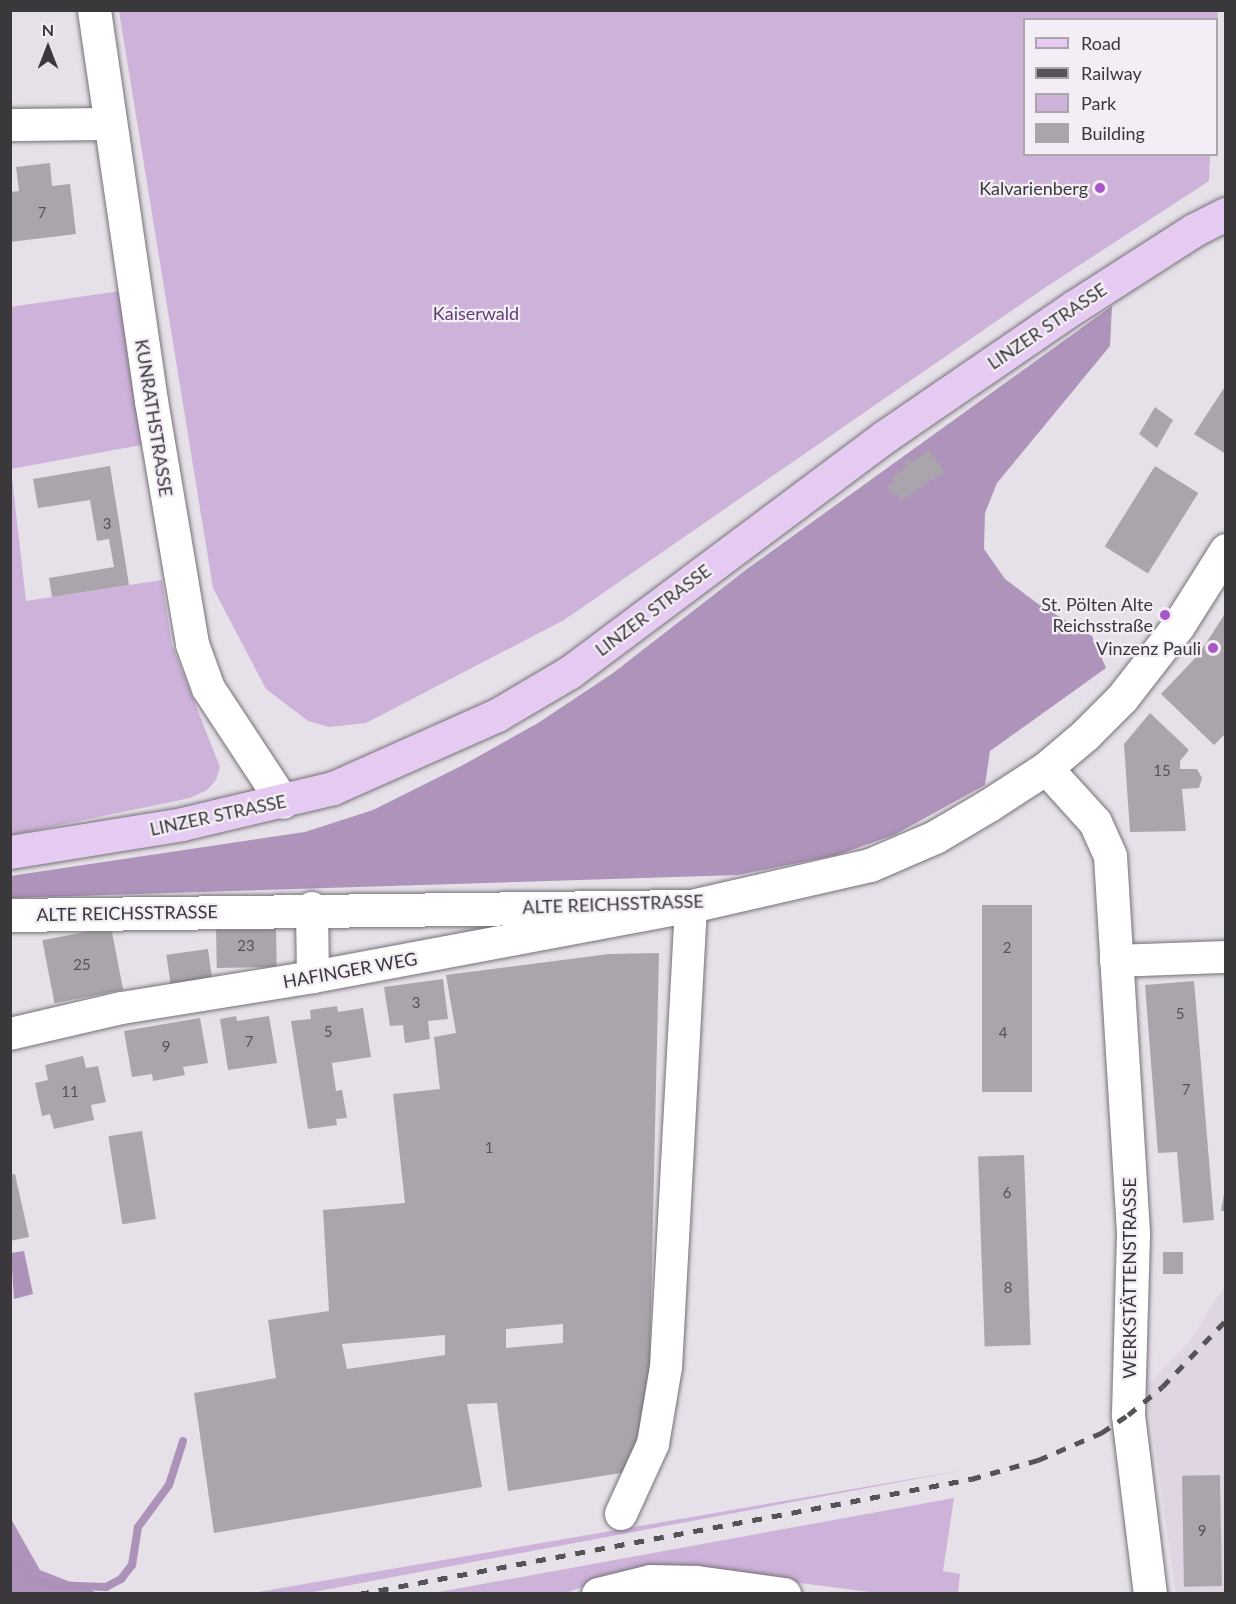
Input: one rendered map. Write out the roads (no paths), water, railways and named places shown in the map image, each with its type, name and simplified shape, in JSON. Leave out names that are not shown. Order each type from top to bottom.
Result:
[{"type":"main road","name":"LINZER STRASSE","points":[[10,852],[182,824],[283,802],[333,788],[407,758],[497,715],[570,672],[884,437],[1074,307],[1194,230],[1226,214]]},
{"type":"street","name":"KUNRATHSTRASSE","points":[[94,10],[192,644],[208,688],[283,802]]},
{"type":"street","points":[[10,125],[111,124]]},
{"type":"street","name":"ALTE REICHSSTRASSE","points":[[10,915],[312,908],[690,906],[870,865],[935,837],[1046,768],[1122,698],[1178,626],[1226,550]]},
{"type":"street","name":"WERKSTÄTTENSTRASSE","points":[[1046,768],[1095,822],[1110,856],[1133,1234],[1128,1415],[1150,1593]]},
{"type":"street","points":[[621,1514],[653,1444],[666,1367],[690,906]]},
{"type":"street","name":"HAFINGER WEG","points":[[10,1035],[122,1008],[314,977],[690,906]]},
{"type":"street","points":[[312,908],[314,977]]},
{"type":"street","points":[[1116,961],[1226,957]]},
{"type":"street","points":[[598,1593],[650,1581],[697,1582],[784,1593]]},
{"type":"waterway","points":[[10,1555],[18,1569],[32,1579],[51,1585],[106,1587],[121,1579],[132,1565],[138,1527],[169,1485],[183,1441]]},
{"type":"railway","points":[[359,1594],[971,1479],[1038,1460],[1101,1433],[1128,1415],[1162,1387],[1226,1320]]},
{"type":"place","name":"Kalvarienberg","points":[[1100,188]]},
{"type":"place","name":"St. Pölten Alte Reichsstraße","points":[[1165,615]]},
{"type":"place","name":"Vinzenz Pauli","points":[[1213,648]]},
{"type":"park label","name":"Kaiserwald","points":[[476,313]]}]
